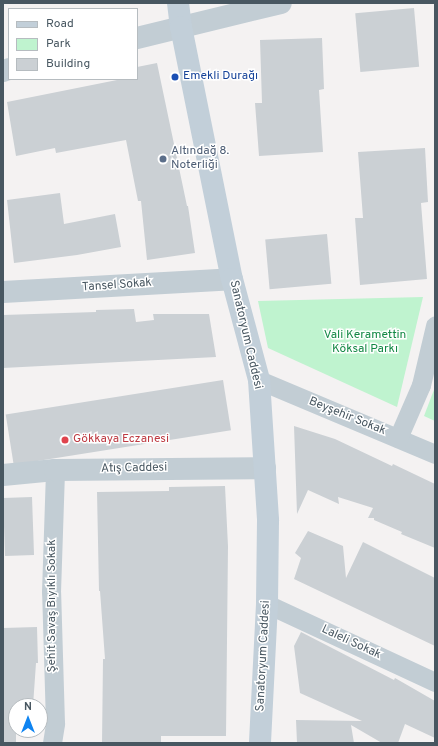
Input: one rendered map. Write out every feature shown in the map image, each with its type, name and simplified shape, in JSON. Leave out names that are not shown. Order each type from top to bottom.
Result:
[{"type":"main road","name":"Sanatoryum Caddesi","points":[[178,3],[181,27],[232,279],[259,380],[268,521],[267,604],[260,743]]},
{"type":"street","points":[[138,38],[281,3]]},
{"type":"street","name":"Tansel Sokak","points":[[3,292],[232,279]]},
{"type":"street","points":[[398,438],[421,385],[435,326]]},
{"type":"street","name":"Beyşehir Sokak","points":[[259,380],[435,454]]},
{"type":"street","name":"Atış Caddesi","points":[[3,475],[55,470],[265,468]]},
{"type":"street","name":"Şehit Savaş Bıyıklı Sokak","points":[[52,743],[55,723],[51,592],[55,470]]},
{"type":"street","name":"Laleli Sokak","points":[[267,604],[435,682]]},
{"type":"green space","name":"Vali Keramettin Köksal Parkı","points":[[423,297],[397,407],[268,348],[258,301]]},
{"type":"green space","points":[[435,387],[435,421],[424,416]]},
{"type":"building","points":[[414,8],[419,67],[360,72],[355,13]]},
{"type":"building","points":[[322,38],[324,89],[319,90],[323,152],[259,156],[255,103],[262,103],[260,40]]},
{"type":"building","points":[[157,63],[188,206],[195,253],[147,260],[141,201],[138,201],[126,140],[56,153],[55,148],[16,156],[7,102],[117,80],[138,80],[138,67]]},
{"type":"building","points":[[425,148],[428,202],[421,203],[427,279],[360,285],[355,218],[363,218],[358,152]]},
{"type":"building","points":[[60,193],[64,224],[115,214],[121,247],[77,255],[14,263],[7,200]]},
{"type":"building","points":[[327,234],[331,284],[270,289],[265,239]]},
{"type":"building","points":[[134,309],[136,322],[154,320],[153,314],[209,314],[216,357],[3,368],[3,315],[96,312],[96,310]]},
{"type":"building","points":[[223,380],[231,430],[14,465],[6,414]]},
{"type":"building","points":[[294,426],[335,439],[392,466],[393,464],[435,484],[435,548],[401,534],[402,532],[374,520],[374,518],[368,518],[373,508],[338,497],[339,504],[308,490],[297,514]]},
{"type":"building","points":[[225,486],[228,546],[226,736],[161,736],[161,743],[102,743],[103,659],[105,659],[99,591],[97,492],[169,491],[169,487]]},
{"type":"building","points":[[32,497],[34,555],[5,556],[3,498]]},
{"type":"building","points":[[308,531],[343,546],[346,578],[363,542],[435,578],[435,646],[294,579],[301,558],[295,553]]},
{"type":"building","points":[[37,627],[38,663],[36,663],[34,698],[8,698],[8,738],[16,738],[16,743],[3,743],[3,628]]},
{"type":"building","points":[[301,632],[394,680],[395,678],[435,701],[435,738],[405,724],[398,743],[382,743],[351,725],[354,743],[297,743],[296,720],[362,721],[300,693],[294,646]]},
{"type":"place","name":"Emekli Durağı","points":[[175,77]]},
{"type":"place","name":"Altındağ 8. Noterliği","points":[[163,159]]},
{"type":"place","name":"Gökkaya Eczanesi","points":[[65,440]]}]
